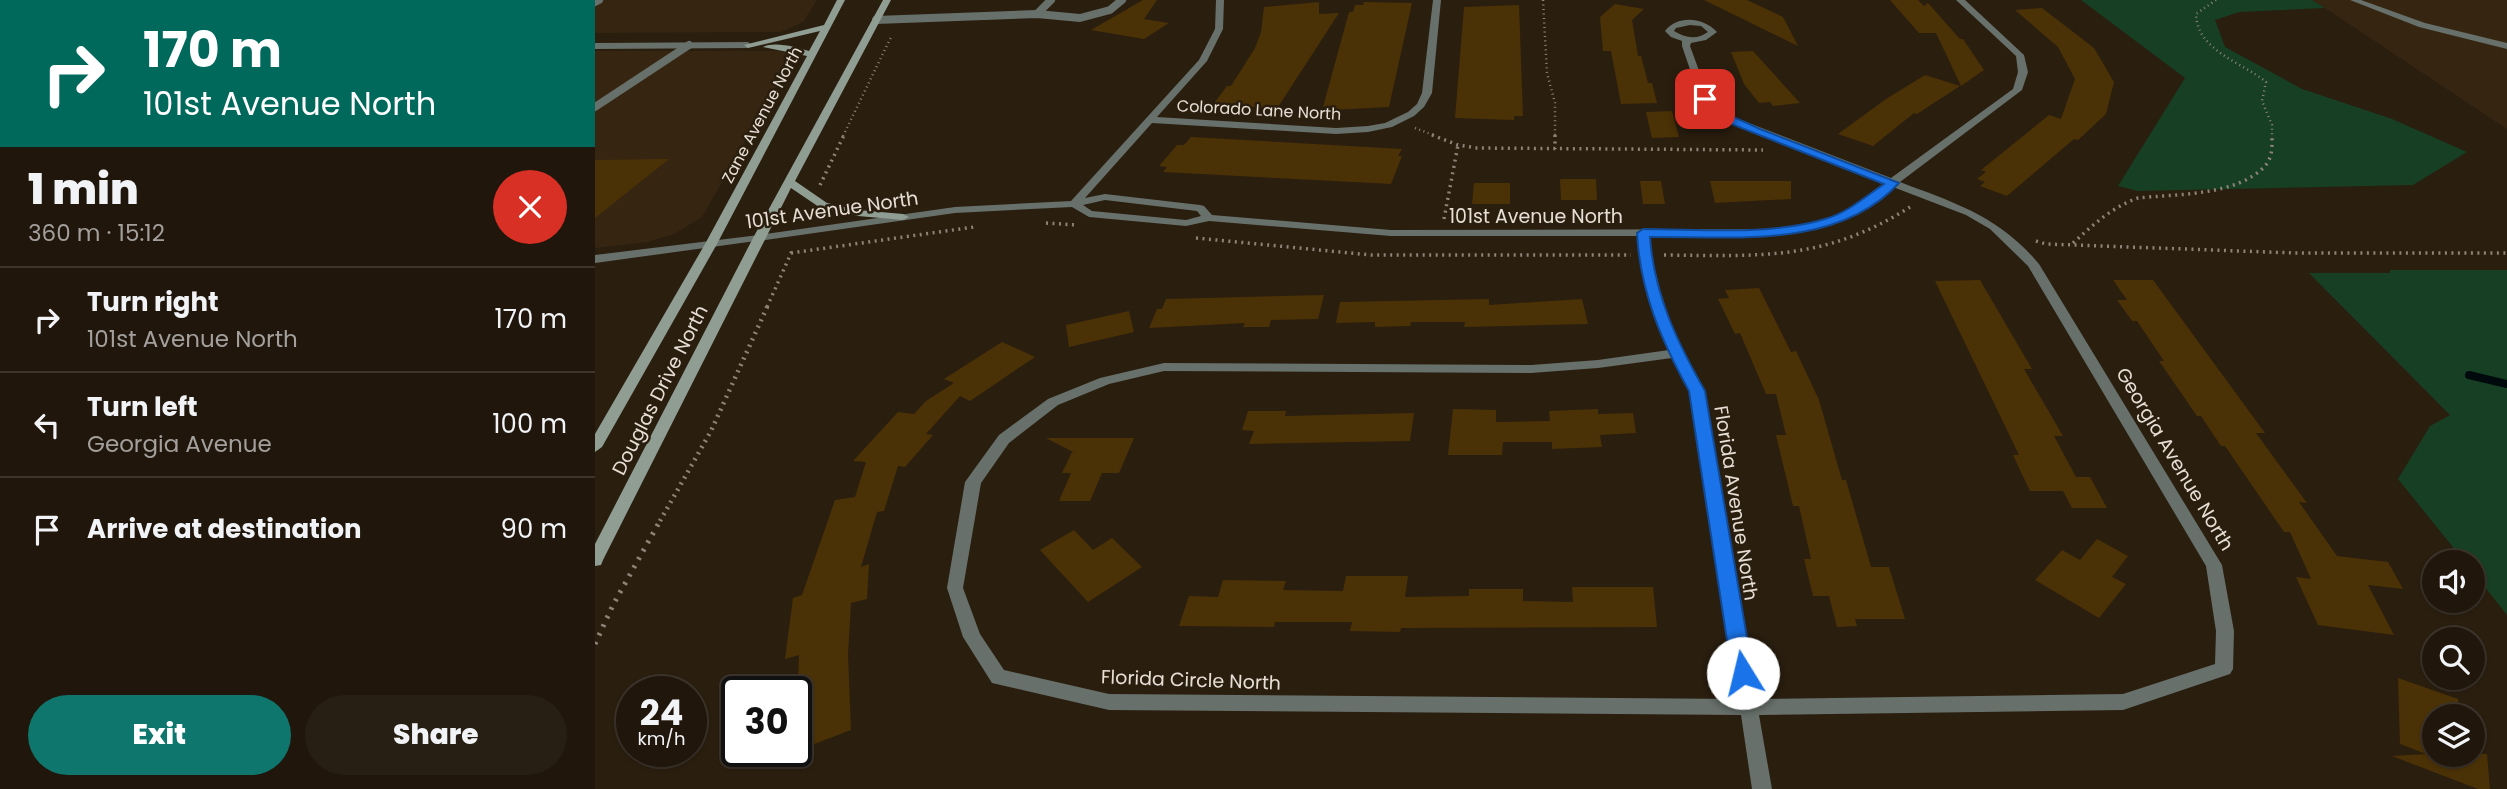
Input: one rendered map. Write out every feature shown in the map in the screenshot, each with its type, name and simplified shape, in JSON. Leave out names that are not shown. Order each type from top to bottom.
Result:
[{"type":"main road","name":"Zane Avenue North","points":[[711,244],[841,0]]},
{"type":"main road","points":[[759,238],[887,0]]},
{"type":"main road","points":[[748,45],[825,27]]},
{"type":"main road","points":[[748,45],[792,49],[812,55]]},
{"type":"main road","points":[[789,182],[823,205],[858,213],[904,217]]},
{"type":"main road","name":"Douglas Drive North","points":[[595,560],[759,238]]},
{"type":"main road","name":"Douglas Drive North","points":[[595,447],[711,244]]},
{"type":"street","points":[[1074,204],[1203,61],[1219,29],[1220,0]]},
{"type":"street","name":"Colorado Lane North","points":[[1151,120],[1336,131],[1368,129],[1398,121],[1421,105],[1427,93],[1437,0]]},
{"type":"street","name":"101st Avenue North","points":[[1074,204],[1089,214],[1186,223],[1209,218],[1391,233],[1779,232],[1829,222],[1853,211],[1893,183],[2017,90],[2023,72],[2020,55],[1960,0]]},
{"type":"street","points":[[2354,0],[2422,25],[2507,46]]},
{"type":"street","points":[[1687,39],[1686,46],[1705,99],[1725,117],[1893,183]]},
{"type":"street","points":[[595,46],[748,45]]},
{"type":"street","name":"Georgia Avenue North","points":[[1748,706],[2123,702],[2224,670],[2225,631],[2214,565],[2033,264],[1994,227],[1970,213],[1893,183]]},
{"type":"street","name":"101st Avenue North","points":[[595,259],[904,217],[1009,205],[1074,204],[1105,197],[1200,208],[1209,218]]},
{"type":"street","name":"Florida Avenue North","points":[[1643,233],[1657,309],[1675,353],[1697,391],[1762,789]]},
{"type":"street","name":"Florida Circle North","points":[[1675,353],[1598,364],[1531,369],[1164,367],[1105,381],[1053,402],[1004,439],[973,482],[955,588],[972,637],[998,677],[1109,702],[1748,706]]},
{"type":"lane","points":[[1037,14],[1051,0]]},
{"type":"lane","points":[[876,20],[1037,14],[1080,18],[1110,10],[1122,0]]},
{"type":"lane","points":[[595,107],[689,45]]},
{"type":"path","points":[[1543,0],[1546,66],[1555,103],[1555,149]]},
{"type":"path","points":[[2073,244],[2108,212],[2125,202],[2138,198],[2218,191],[2250,177],[2265,166],[2269,159],[2272,125],[2262,101],[2266,82],[2247,67],[2206,43],[2197,30],[2196,14],[2216,0]]},
{"type":"path","points":[[819,187],[896,27]]},
{"type":"path","points":[[1398,121],[1458,145],[1477,148],[1768,150]]},
{"type":"path","points":[[1442,234],[1458,145]]},
{"type":"path","points":[[1040,223],[1083,225]]},
{"type":"path","points":[[595,644],[613,605],[711,431],[790,253],[984,226]]},
{"type":"path","points":[[2029,236],[2046,244],[2295,253],[2507,253]]},
{"type":"path","points":[[1192,237],[1371,255],[1622,255]]},
{"type":"shaded area","points":[[595,0],[817,0],[803,22],[781,32],[595,33]]},
{"type":"shaded area","points":[[2312,0],[2507,0],[2507,129],[2325,8]]},
{"type":"shaded area","points":[[595,51],[778,51],[789,53],[793,57],[702,217],[674,234],[648,242],[595,248]]},
{"type":"green space","points":[[2081,0],[2312,0],[2325,8],[2239,12],[2215,20],[2225,47],[2302,89],[2392,119],[2467,152],[2413,185],[2138,191],[2118,186],[2185,78]]},
{"type":"green space","points":[[2390,270],[2507,270],[2507,615],[2485,587],[2485,550],[2455,550],[2398,479],[2430,426],[2450,415],[2309,273],[2390,273]]},
{"type":"building","points":[[1143,0],[1157,0],[1144,19],[1169,23],[1144,39],[1091,30]]},
{"type":"building","points":[[1704,0],[1747,0],[1783,17],[1798,46]]},
{"type":"building","points":[[1890,0],[1918,0],[1924,6],[1928,3],[1960,39],[1963,39],[1984,70],[1961,86],[1936,33],[1919,33]]},
{"type":"building","points":[[1319,2],[1319,14],[1339,13],[1278,107],[1211,107],[1227,86],[1231,86],[1255,48],[1261,32],[1264,7]]},
{"type":"building","points":[[1364,2],[1412,3],[1389,107],[1331,110],[1332,106],[1323,107],[1349,12],[1353,12],[1355,5],[1363,5]]},
{"type":"building","points":[[1615,4],[1644,9],[1632,20],[1638,56],[1641,56],[1648,83],[1652,83],[1657,103],[1621,104],[1611,51],[1603,51],[1600,17]]},
{"type":"building","points":[[1519,5],[1523,116],[1514,116],[1514,120],[1455,118],[1464,7]]},
{"type":"building","points":[[2042,8],[2094,48],[2114,82],[2106,114],[2078,140],[2074,139],[2007,196],[1980,186],[1985,182],[1977,179],[1986,172],[1981,170],[2049,115],[2061,119],[2075,79],[2058,47],[2015,10]]},
{"type":"building","points":[[1753,51],[1800,103],[1773,106],[1770,102],[1759,103],[1744,84],[1731,52]]},
{"type":"building","points":[[1925,75],[1960,86],[1917,114],[1914,113],[1873,146],[1838,134],[1886,99]]},
{"type":"building","points":[[1672,111],[1679,137],[1652,138],[1646,112]]},
{"type":"building","points":[[1191,137],[1402,149],[1398,156],[1402,156],[1391,184],[1163,172],[1167,167],[1159,166],[1177,145],[1184,145]]},
{"type":"building","points":[[669,159],[595,218],[595,160]]},
{"type":"building","points":[[1560,179],[1596,179],[1597,200],[1561,200]]},
{"type":"building","points":[[1640,181],[1661,181],[1665,204],[1643,204]]},
{"type":"building","points":[[1710,181],[1791,181],[1791,199],[1715,203]]},
{"type":"building","points":[[1474,183],[1510,183],[1510,204],[1472,204]]},
{"type":"building","points":[[1980,280],[2032,369],[2024,369],[2063,436],[2054,436],[2076,477],[2090,477],[2107,508],[2072,508],[2063,491],[2030,491],[2013,455],[2019,455],[1935,281]]},
{"type":"building","points":[[2113,280],[2153,280],[2265,433],[2256,433],[2307,503],[2299,502],[2337,556],[2388,562],[2403,589],[2368,585],[2394,635],[2318,625],[2296,577],[2311,579],[2290,532],[2284,532],[2225,446],[2221,446],[2201,416],[2197,416],[2159,361],[2164,361],[2137,321],[2132,321],[2117,300],[2127,300]]},
{"type":"building","points":[[1759,288],[1791,352],[1796,351],[1819,400],[1871,567],[1889,567],[1905,619],[1855,619],[1857,626],[1837,627],[1829,596],[1813,596],[1804,559],[1811,559],[1799,506],[1793,506],[1776,435],[1786,435],[1776,394],[1766,394],[1740,333],[1735,334],[1718,299],[1729,298],[1725,290]]},
{"type":"building","points":[[1324,295],[1318,319],[1271,320],[1269,327],[1243,327],[1245,323],[1149,328],[1157,309],[1162,309],[1166,299]]},
{"type":"building","points":[[1489,299],[1489,305],[1582,299],[1588,324],[1464,327],[1465,322],[1411,322],[1410,326],[1375,327],[1375,322],[1336,323],[1340,302]]},
{"type":"building","points":[[1129,311],[1134,332],[1069,347],[1066,325]]},
{"type":"building","points":[[1002,342],[1035,357],[970,401],[960,396],[926,434],[933,435],[905,467],[898,466],[884,511],[877,512],[861,567],[869,564],[867,599],[851,603],[848,654],[851,730],[812,745],[812,676],[798,676],[799,655],[785,659],[793,598],[802,595],[835,500],[855,497],[866,462],[853,461],[898,412],[914,414],[926,401],[954,383],[944,379]]},
{"type":"building","points":[[1453,409],[1496,410],[1496,422],[1550,421],[1549,411],[1598,409],[1598,414],[1633,413],[1636,433],[1600,435],[1602,447],[1552,449],[1552,442],[1503,442],[1502,455],[1448,455]]},
{"type":"building","points":[[1248,411],[1286,411],[1285,416],[1414,413],[1410,441],[1249,444],[1254,431],[1242,430]]},
{"type":"building","points":[[1046,438],[1134,438],[1119,473],[1102,473],[1090,501],[1059,501],[1071,473],[1062,473],[1072,452],[1075,453]]},
{"type":"building","points":[[1074,530],[1093,550],[1112,538],[1142,567],[1088,602],[1040,550]]},
{"type":"building","points":[[2097,539],[2128,556],[2112,577],[2126,584],[2099,618],[2035,580],[2062,550],[2080,560]]},
{"type":"building","points":[[1346,576],[1408,576],[1405,597],[1469,596],[1469,589],[1523,589],[1523,601],[1573,602],[1572,587],[1653,587],[1657,627],[1401,628],[1400,632],[1350,631],[1352,622],[1275,622],[1274,627],[1179,626],[1189,596],[1218,597],[1223,580],[1286,581],[1283,590],[1343,591]]},
{"type":"building","points":[[2398,678],[2422,686],[2422,690],[2432,690],[2458,699],[2458,704],[2422,704],[2422,752],[2400,744]]},
{"type":"building","points":[[2422,754],[2422,767],[2485,767],[2487,754],[2490,789],[2478,789],[2392,756]]},
{"type":"waterway","points":[[2469,375],[2507,384]]},
{"type":"route","points":[[1705,99],[1725,117],[1756,132],[1893,183],[1853,211],[1829,222],[1779,232],[1643,233],[1657,309],[1675,353],[1697,391],[1743,673]]}]
